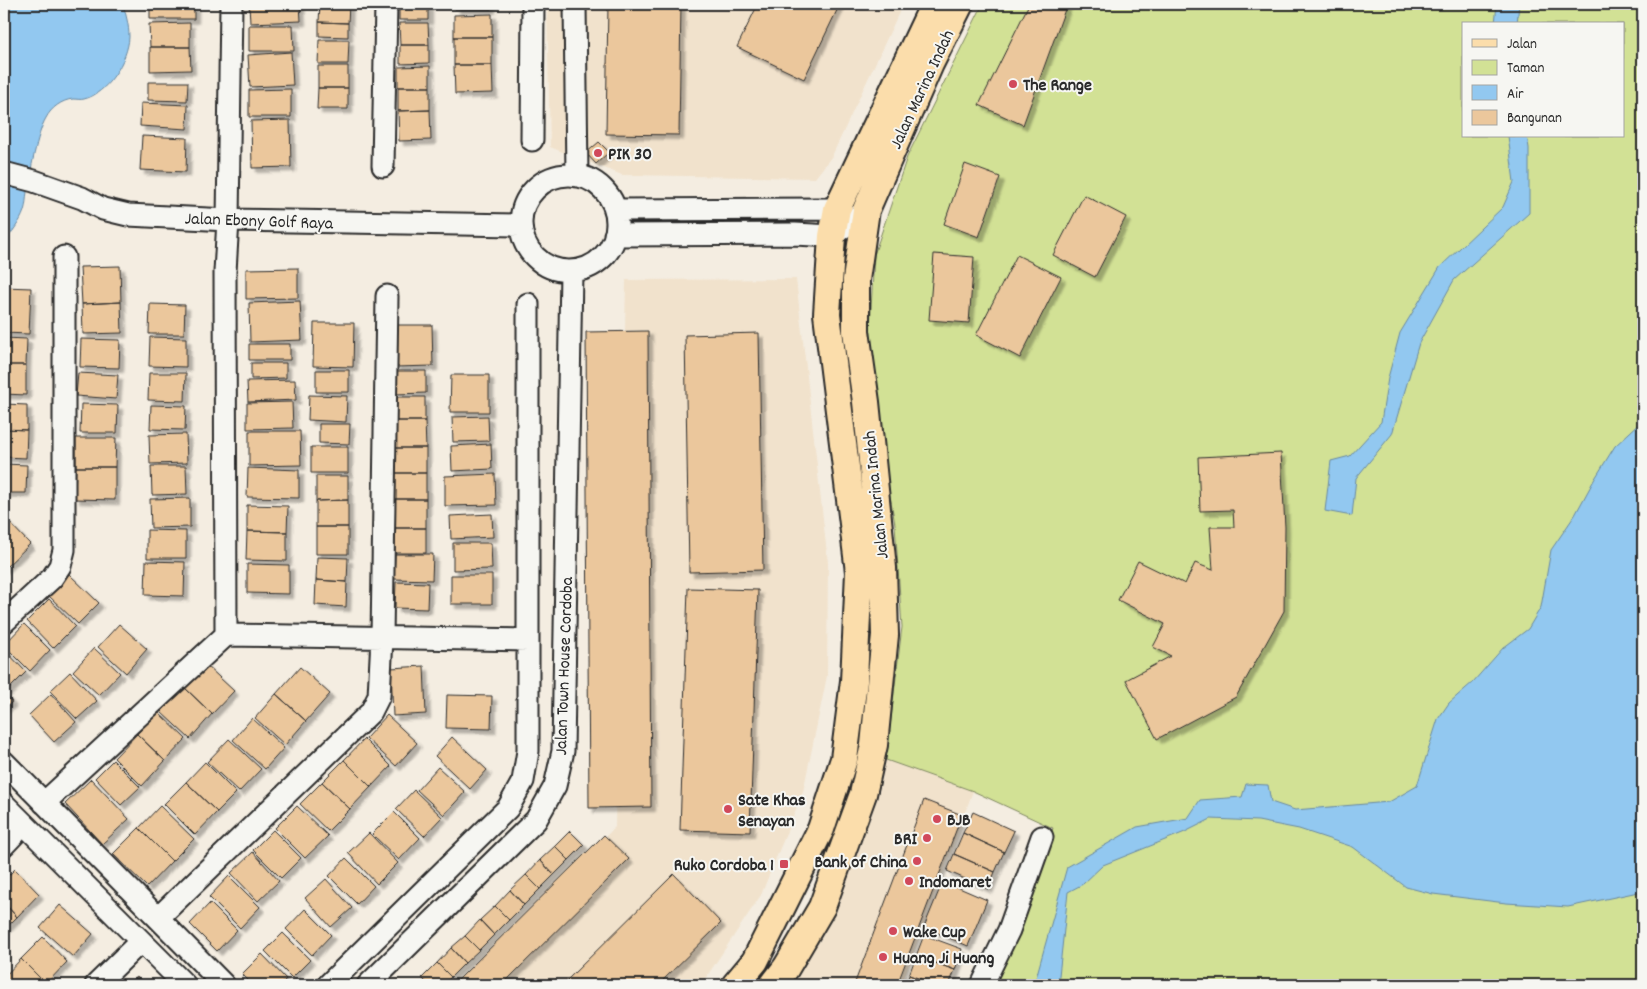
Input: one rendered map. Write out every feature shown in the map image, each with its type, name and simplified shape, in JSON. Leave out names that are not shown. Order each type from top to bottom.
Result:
[{"type":"main road","name":"Jalan Marina Indah","points":[[735,985],[755,961],[821,829],[844,759],[854,680],[858,572],[827,314],[832,236],[836,209],[934,4]]},
{"type":"main road","name":"Jalan Marina Indah","points":[[773,985],[786,968],[822,907],[863,794],[877,728],[885,635],[883,568],[866,402],[856,331],[856,280],[866,210],[926,73],[960,4]]},
{"type":"street","points":[[226,635],[225,272],[228,220],[231,4]]},
{"type":"street","points":[[383,166],[386,4]]},
{"type":"street","points":[[532,140],[533,4]]},
{"type":"street","points":[[575,4],[577,176]]},
{"type":"street","name":"Jalan Ebony Golf Raya","points":[[4,173],[34,181],[82,198],[103,209],[128,215],[228,220],[521,225]]},
{"type":"street","points":[[563,175],[577,176],[590,180],[610,198],[615,210],[617,223],[615,235],[609,249],[599,260],[586,268],[571,272],[556,270],[543,264],[531,253],[524,240],[521,225],[522,211],[528,198],[537,187],[549,179],[563,175]]},
{"type":"street","points":[[615,210],[836,209]]},
{"type":"street","points":[[615,235],[832,236],[866,210]]},
{"type":"street","points":[[4,622],[52,578],[60,566],[64,550],[64,257]]},
{"type":"street","name":"Jalan Town House Cordoba","points":[[368,985],[536,820],[555,786],[563,751],[571,272]]},
{"type":"street","points":[[158,918],[371,712],[379,696],[382,638],[387,296]]},
{"type":"street","points":[[328,985],[508,808],[523,781],[528,751],[528,304]]},
{"type":"street","points":[[44,803],[226,635],[528,640]]},
{"type":"street","points":[[4,762],[224,985]]},
{"type":"street","points":[[4,804],[186,985]]},
{"type":"street","points":[[4,845],[24,824]]},
{"type":"street","points":[[982,985],[1009,930],[1042,837]]},
{"type":"street","points":[[96,985],[141,941]]},
{"type":"shaded area","points":[[547,4],[903,4],[832,156],[815,178],[622,175],[550,147]]},
{"type":"shaded area","points":[[796,279],[828,563],[827,676],[803,792],[761,895],[701,985],[459,985],[615,827],[626,280]]},
{"type":"shaded area","points":[[886,760],[973,791],[901,985],[790,985],[836,908]]},
{"type":"green space","points":[[983,4],[1643,4],[1643,985],[996,985],[1053,828],[973,791],[886,760],[902,627],[895,524],[885,468],[883,440],[868,366],[874,255],[907,157]]},
{"type":"water","points":[[4,4],[123,4],[129,37],[125,56],[115,75],[101,90],[84,99],[65,101],[57,105],[48,114],[37,143],[24,211],[18,224],[4,243]]},
{"type":"water","points":[[1497,4],[1519,4],[1517,22],[1495,22]]},
{"type":"water","points":[[1508,138],[1527,138],[1529,213],[1454,280],[1419,343],[1392,434],[1356,478],[1352,516],[1325,511],[1331,461],[1350,456],[1381,422],[1388,378],[1400,333],[1440,267],[1503,207],[1514,182]]},
{"type":"water","points":[[1643,420],[1643,891],[1568,907],[1506,903],[1433,894],[1406,887],[1353,847],[1299,829],[1258,821],[1211,819],[1185,832],[1103,865],[1083,884],[1068,892],[1058,985],[1034,985],[1067,867],[1137,827],[1188,818],[1200,800],[1242,797],[1246,784],[1268,785],[1271,802],[1295,810],[1389,802],[1417,786],[1438,719],[1449,703],[1473,682],[1503,648],[1528,629],[1541,607],[1551,550],[1575,515],[1615,446]]},
{"type":"building","points":[[150,4],[194,4],[194,19],[150,19]]},
{"type":"building","points":[[249,4],[300,4],[301,21],[250,23]]},
{"type":"building","points":[[320,4],[349,4],[348,23],[319,22]]},
{"type":"building","points":[[399,4],[428,4],[428,20],[399,20]]},
{"type":"building","points":[[455,4],[491,4],[491,9],[455,9]]},
{"type":"building","points":[[608,4],[681,4],[679,135],[606,134]]},
{"type":"building","points":[[758,4],[840,4],[804,79],[737,47]]},
{"type":"building","name":"The Range","points":[[1029,4],[1067,4],[1023,125],[979,105]]},
{"type":"building","points":[[492,14],[492,37],[454,37],[454,15]]},
{"type":"building","points":[[319,22],[348,23],[348,37],[319,36]]},
{"type":"building","points":[[190,23],[190,47],[150,47],[149,24]]},
{"type":"building","points":[[399,23],[428,23],[429,45],[400,45]]},
{"type":"building","points":[[249,25],[293,25],[294,51],[249,51]]},
{"type":"building","points":[[454,37],[492,37],[492,65],[454,65]]},
{"type":"building","points":[[319,40],[349,40],[348,64],[318,64]]},
{"type":"building","points":[[400,45],[429,45],[429,63],[400,64]]},
{"type":"building","points":[[150,47],[190,47],[191,70],[150,71]]},
{"type":"building","points":[[291,52],[293,85],[250,87],[248,55]]},
{"type":"building","points":[[454,65],[492,65],[493,93],[455,94]]},
{"type":"building","points":[[318,66],[348,66],[348,88],[318,88]]},
{"type":"building","points":[[430,66],[430,87],[398,87],[398,67]]},
{"type":"building","points":[[148,82],[188,82],[187,101],[148,100]]},
{"type":"building","points":[[398,87],[430,87],[430,110],[398,111]]},
{"type":"building","points":[[318,88],[348,88],[348,109],[317,109]]},
{"type":"building","points":[[291,89],[291,117],[249,117],[249,90]]},
{"type":"building","points":[[141,103],[188,105],[187,129],[140,126]]},
{"type":"building","points":[[430,110],[431,140],[399,141],[398,111]]},
{"type":"building","points":[[290,120],[291,167],[252,168],[251,121]]},
{"type":"building","points":[[142,136],[187,138],[186,172],[140,170]]},
{"type":"building","name":"PIK 30","points":[[599,142],[609,152],[596,164],[586,153]]},
{"type":"building","points":[[965,164],[1000,177],[979,237],[944,224]]},
{"type":"building","points":[[1084,195],[1126,217],[1095,277],[1053,255]]},
{"type":"building","points":[[934,254],[974,257],[969,323],[929,320]]},
{"type":"building","points":[[1017,255],[1061,277],[1020,358],[976,335]]},
{"type":"building","points":[[120,266],[121,302],[82,304],[80,267]]},
{"type":"building","points":[[298,268],[298,298],[246,299],[246,269]]},
{"type":"building","points":[[4,287],[31,288],[29,334],[4,333]]},
{"type":"building","points":[[300,301],[302,340],[250,342],[249,303]]},
{"type":"building","points":[[121,302],[122,333],[83,334],[82,304]]},
{"type":"building","points":[[150,304],[185,305],[184,334],[149,334]]},
{"type":"building","points":[[314,323],[354,323],[353,367],[313,366]]},
{"type":"building","points":[[395,325],[432,325],[433,366],[395,367]]},
{"type":"building","points":[[648,331],[651,807],[589,808],[586,332]]},
{"type":"building","points":[[759,333],[763,570],[689,572],[685,335]]},
{"type":"building","points":[[150,337],[186,338],[186,367],[149,366]]},
{"type":"building","points":[[4,338],[27,339],[26,365],[4,365]]},
{"type":"building","points":[[81,339],[120,340],[119,368],[80,367]]},
{"type":"building","points":[[249,344],[290,344],[290,360],[249,360]]},
{"type":"building","points":[[251,363],[286,363],[286,378],[251,379]]},
{"type":"building","points":[[4,365],[26,365],[26,395],[4,394]]},
{"type":"building","points":[[316,370],[349,370],[349,392],[316,392]]},
{"type":"building","points":[[395,371],[426,371],[426,393],[395,394]]},
{"type":"building","points":[[78,373],[118,375],[116,399],[76,396]]},
{"type":"building","points":[[149,373],[186,373],[185,401],[148,400]]},
{"type":"building","points":[[451,375],[489,375],[489,412],[450,412]]},
{"type":"building","points":[[295,380],[296,400],[248,402],[247,381]]},
{"type":"building","points":[[309,395],[347,396],[346,422],[308,420]]},
{"type":"building","points":[[395,397],[425,397],[425,421],[395,421]]},
{"type":"building","points":[[292,402],[293,428],[247,429],[247,403]]},
{"type":"building","points":[[4,404],[27,405],[27,430],[4,429]]},
{"type":"building","points":[[81,404],[118,405],[117,433],[80,433]]},
{"type":"building","points":[[151,405],[186,406],[185,430],[150,429]]},
{"type":"building","points":[[488,416],[489,441],[453,442],[452,417]]},
{"type":"building","points":[[395,421],[425,421],[426,448],[395,448]]},
{"type":"building","points":[[319,424],[350,424],[349,444],[319,443]]},
{"type":"building","points":[[4,429],[27,430],[26,458],[4,457]]},
{"type":"building","points":[[249,431],[300,431],[301,465],[249,466]]},
{"type":"building","points":[[186,434],[187,463],[150,464],[149,435]]},
{"type":"building","points":[[76,438],[116,438],[115,467],[76,467]]},
{"type":"building","points":[[491,444],[492,469],[452,471],[451,446]]},
{"type":"building","points":[[311,447],[348,447],[348,473],[311,473]]},
{"type":"building","points":[[395,448],[426,448],[426,473],[395,473]]},
{"type":"building","points":[[1281,453],[1285,527],[1284,611],[1236,697],[1157,739],[1126,680],[1171,656],[1153,647],[1165,624],[1118,600],[1138,561],[1185,584],[1195,563],[1213,570],[1210,527],[1234,527],[1233,510],[1200,511],[1198,457]]},
{"type":"building","points":[[4,464],[27,465],[26,493],[4,493]]},
{"type":"building","points":[[151,466],[186,466],[187,494],[152,495]]},
{"type":"building","points":[[76,467],[115,467],[115,500],[75,499]]},
{"type":"building","points":[[248,468],[299,470],[299,498],[247,497]]},
{"type":"building","points":[[395,473],[426,473],[426,499],[395,499]]},
{"type":"building","points":[[495,474],[496,505],[445,506],[445,476]]},
{"type":"building","points":[[316,476],[348,476],[348,500],[316,501]]},
{"type":"building","points":[[190,498],[190,527],[151,528],[150,499]]},
{"type":"building","points":[[395,499],[426,499],[426,528],[395,528]]},
{"type":"building","points":[[348,500],[348,527],[316,527],[316,501]]},
{"type":"building","points":[[247,505],[288,506],[287,532],[247,531]]},
{"type":"building","points":[[492,514],[493,537],[451,539],[450,516]]},
{"type":"building","points":[[4,517],[30,544],[4,569]]},
{"type":"building","points":[[316,527],[348,527],[348,554],[316,554]]},
{"type":"building","points":[[395,528],[426,528],[426,553],[395,553]]},
{"type":"building","points":[[147,530],[186,531],[186,558],[147,558]]},
{"type":"building","points":[[247,531],[287,532],[287,561],[246,560]]},
{"type":"building","points":[[453,543],[491,543],[492,569],[453,570]]},
{"type":"building","points":[[395,554],[433,554],[432,580],[394,579]]},
{"type":"building","points":[[317,557],[348,558],[347,582],[316,580]]},
{"type":"building","points":[[146,561],[185,562],[184,596],[145,595]]},
{"type":"building","points":[[247,564],[289,565],[289,594],[247,593]]},
{"type":"building","points":[[69,574],[99,603],[78,624],[49,596]]},
{"type":"building","points":[[451,575],[492,575],[492,604],[451,604]]},
{"type":"building","points":[[316,580],[347,582],[346,607],[315,605]]},
{"type":"building","points":[[396,582],[428,583],[427,609],[395,608]]},
{"type":"building","points":[[688,588],[758,590],[750,832],[680,830]]},
{"type":"building","points":[[49,599],[75,626],[53,648],[27,621]]},
{"type":"building","points":[[24,624],[50,650],[30,671],[4,645]]},
{"type":"building","points":[[119,624],[147,649],[126,673],[98,647]]},
{"type":"building","points":[[94,648],[120,673],[99,695],[73,671]]},
{"type":"building","points":[[4,649],[26,672],[6,692],[4,690]]},
{"type":"building","points":[[205,664],[234,691],[212,714],[184,687]]},
{"type":"building","points":[[424,666],[426,714],[393,716],[391,668]]},
{"type":"building","points":[[300,667],[330,694],[306,721],[276,694]]},
{"type":"building","points":[[70,672],[97,701],[77,719],[50,691]]},
{"type":"building","points":[[184,687],[212,714],[190,739],[161,712]]},
{"type":"building","points":[[4,693],[12,702],[4,709]]},
{"type":"building","points":[[51,694],[76,722],[54,742],[29,715]]},
{"type":"building","points":[[276,694],[306,721],[285,745],[255,718]]},
{"type":"building","points":[[447,695],[492,696],[491,729],[446,728]]},
{"type":"building","points":[[158,712],[186,739],[165,761],[137,734]]},
{"type":"building","points":[[387,715],[417,743],[396,766],[366,738]]},
{"type":"building","points":[[252,718],[284,748],[265,769],[233,740]]},
{"type":"building","points":[[137,734],[165,761],[142,786],[114,758]]},
{"type":"building","points":[[452,737],[487,770],[470,789],[435,756]]},
{"type":"building","points":[[229,739],[261,769],[239,792],[207,762]]},
{"type":"building","points":[[364,739],[391,766],[371,787],[344,760]]},
{"type":"building","points":[[113,760],[140,787],[121,805],[95,778]]},
{"type":"building","points":[[344,760],[371,787],[350,809],[322,782]]},
{"type":"building","points":[[205,762],[236,793],[217,812],[186,782]]},
{"type":"building","points":[[438,767],[465,792],[444,815],[417,790]]},
{"type":"building","points":[[91,779],[129,819],[102,844],[65,804]]},
{"type":"building","points":[[186,782],[217,812],[195,835],[164,804]]},
{"type":"building","points":[[322,782],[350,809],[328,831],[300,804]]},
{"type":"building","points":[[414,790],[442,817],[424,836],[396,809]]},
{"type":"building","points":[[924,800],[962,815],[897,985],[854,985]]},
{"type":"building","points":[[160,806],[194,839],[172,861],[139,828]]},
{"type":"building","points":[[297,806],[328,836],[305,858],[275,828]]},
{"type":"building","points":[[394,812],[420,838],[399,860],[372,834]]},
{"type":"building","points":[[973,812],[1014,831],[1004,852],[963,833]]},
{"type":"building","points":[[139,828],[172,861],[147,887],[113,854]]},
{"type":"building","points":[[273,830],[301,858],[281,878],[253,850]]},
{"type":"building","points":[[570,831],[584,845],[569,860],[555,846]]},
{"type":"building","points":[[369,833],[398,863],[377,884],[348,853]]},
{"type":"building","points":[[963,833],[1004,852],[995,872],[954,854]]},
{"type":"building","points":[[604,835],[629,859],[502,985],[453,985]]},
{"type":"building","points":[[555,846],[569,860],[554,875],[540,860]]},
{"type":"building","points":[[253,852],[279,881],[258,901],[231,873]]},
{"type":"building","points":[[954,854],[995,872],[988,889],[947,871]]},
{"type":"building","points":[[346,858],[374,886],[357,904],[329,876]]},
{"type":"building","points":[[540,860],[554,875],[540,889],[526,875]]},
{"type":"building","points":[[15,869],[39,894],[17,917],[4,903],[4,880]]},
{"type":"building","points":[[674,874],[721,923],[658,985],[562,985]]},
{"type":"building","points":[[526,875],[540,889],[524,905],[510,890]]},
{"type":"building","points":[[229,876],[260,907],[240,928],[209,897]]},
{"type":"building","points":[[326,879],[352,908],[331,927],[305,898]]},
{"type":"building","points":[[943,881],[987,900],[968,946],[924,927]]},
{"type":"building","points":[[510,890],[524,905],[509,920],[495,906]]},
{"type":"building","points":[[4,903],[17,917],[4,930]]},
{"type":"building","points":[[210,903],[237,930],[217,951],[190,924]]},
{"type":"building","points":[[60,905],[93,934],[73,957],[40,928]]},
{"type":"building","points":[[495,906],[509,920],[494,935],[480,920]]},
{"type":"building","points":[[305,909],[331,935],[312,955],[286,929]]},
{"type":"building","points":[[480,920],[494,935],[479,950],[465,936]]},
{"type":"building","points":[[283,933],[310,960],[292,978],[265,951]]},
{"type":"building","points":[[924,935],[962,949],[955,970],[916,956]]},
{"type":"building","points":[[465,936],[479,950],[465,963],[451,948]]},
{"type":"building","points":[[43,937],[67,962],[46,984],[21,959]]},
{"type":"building","points":[[451,948],[465,963],[451,977],[437,963]]},
{"type":"building","points":[[262,954],[286,979],[280,985],[253,985],[242,974]]},
{"type":"building","points":[[916,956],[955,970],[949,985],[937,985],[909,975]]},
{"type":"building","points":[[21,959],[45,985],[4,985],[4,977]]},
{"type":"building","points":[[437,963],[451,977],[443,985],[429,985],[422,978]]},
{"type":"building","points":[[909,975],[937,985],[906,985]]},
{"type":"building","points":[[137,977],[145,985],[128,985]]},
{"type":"place","name":"The Range","points":[[1013,84]]},
{"type":"place","name":"PIK 30","points":[[598,153]]},
{"type":"place","name":"Sate Khas Senayan","points":[[728,809]]},
{"type":"place","name":"BJB","points":[[937,819]]},
{"type":"place","name":"BRI","points":[[927,838]]},
{"type":"place","name":"Bank of China","points":[[917,861]]},
{"type":"place","name":"Ruko Cordoba 1","points":[[784,864]]},
{"type":"place","name":"Indomaret","points":[[909,881]]},
{"type":"place","name":"Wake Cup","points":[[893,931]]},
{"type":"place","name":"Huang Ji Huang","points":[[883,957]]}]
